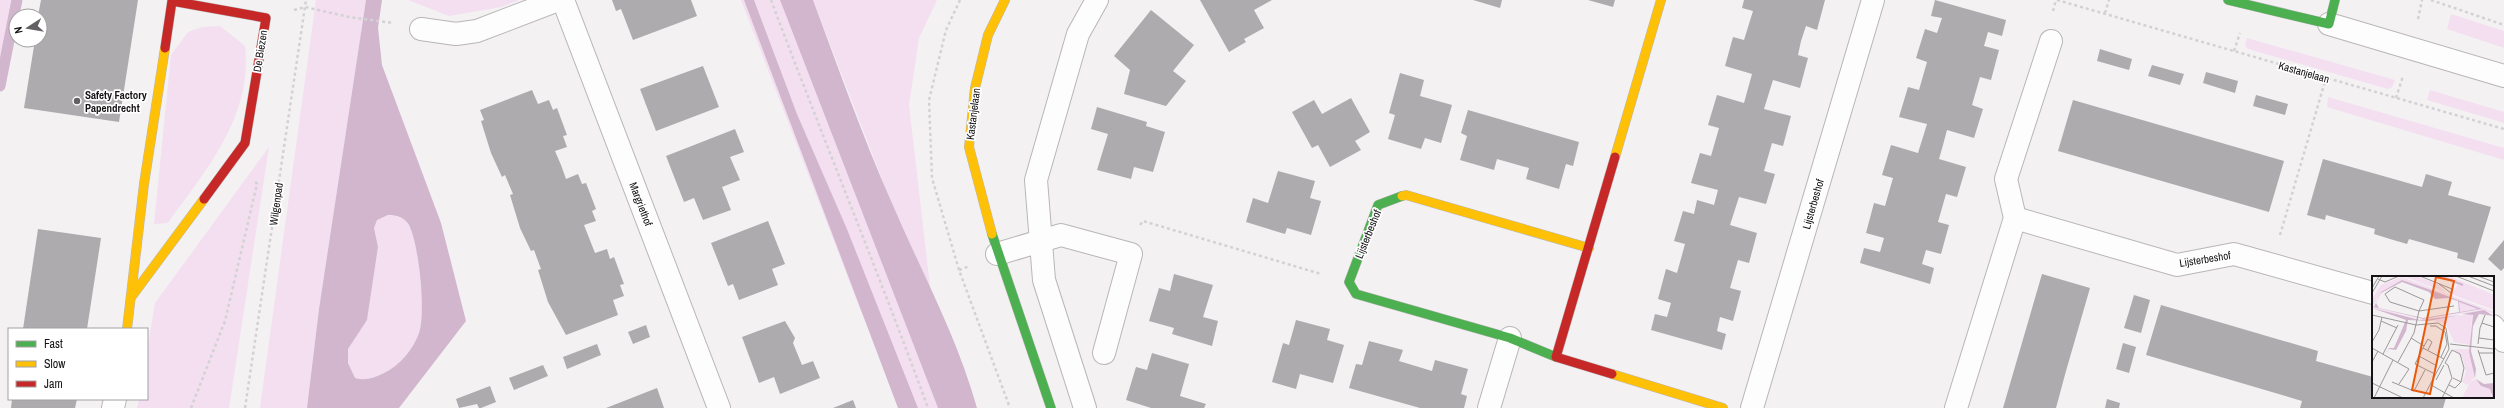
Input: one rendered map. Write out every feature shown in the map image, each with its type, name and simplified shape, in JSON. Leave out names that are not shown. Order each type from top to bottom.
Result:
[{"type":"street","points":[[421,28],[456,34],[477,31],[558,0]]},
{"type":"street","name":"Margriethof","points":[[563,0],[719,408]]},
{"type":"street","name":"Kastanjelaan","points":[[1005,0],[988,35],[977,80],[969,147],[997,254],[1052,408]]},
{"type":"street","points":[[1085,408],[1044,280],[1036,180],[1078,34],[1097,0]]},
{"type":"street","points":[[1556,357],[1661,0]]},
{"type":"street","name":"Lijsterbeshof","points":[[1752,408],[1874,0]]},
{"type":"street","points":[[2228,0],[2329,24],[2504,76]]},
{"type":"street","points":[[2329,24],[2335,0]]},
{"type":"street","name":"De Biezen","points":[[126,328],[132,296],[144,184],[172,1],[266,18],[245,143],[132,296]]},
{"type":"street","points":[[1956,408],[2015,218],[2006,179],[2051,41]]},
{"type":"street","name":"Lijsterbeshof","points":[[1349,282],[1378,206],[1406,195],[1589,248]]},
{"type":"street","name":"Lijsterbeshof","points":[[2015,218],[2177,265],[2234,254],[2372,293]]},
{"type":"street","points":[[997,254],[1061,235],[1131,254],[1104,353]]},
{"type":"street","points":[[1349,282],[1356,294],[1510,338],[1556,357],[1724,408]]},
{"type":"street","points":[[2494,327],[2504,341]]},
{"type":"street","points":[[1489,408],[1510,338]]},
{"type":"path","name":"Wilgenpad","points":[[245,408],[306,0]]},
{"type":"path","points":[[771,0],[821,132],[882,282],[928,408]]},
{"type":"path","name":"Kastanjelaan","points":[[2057,0],[2504,130]]},
{"type":"path","points":[[2105,14],[2109,0]]},
{"type":"path","points":[[2431,0],[2504,25]]},
{"type":"path","points":[[266,18],[305,7],[348,17],[391,23]]},
{"type":"path","points":[[2272,265],[2326,78]]},
{"type":"path","points":[[191,408],[225,321],[256,184],[245,143]]},
{"type":"path","points":[[1118,250],[1143,221],[1349,282]]},
{"type":"shaded area","points":[[0,0],[18,0],[16,8],[8,8],[8,47],[0,84]]},
{"type":"shaded area","points":[[316,0],[366,0],[319,309],[307,408],[260,408]]},
{"type":"shaded area","points":[[366,0],[382,0],[378,28],[382,65],[441,223],[466,321],[399,408],[307,408],[319,309]],"holes":[[[388,215],[397,216],[405,220],[413,235],[422,295],[421,323],[419,333],[413,345],[400,362],[390,370],[377,376],[359,379],[355,378],[348,363],[348,349],[367,320],[378,247],[374,228],[377,220]]]},
{"type":"shaded area","points":[[408,0],[519,0],[501,7],[449,16]]},
{"type":"shaded area","points":[[741,0],[744,0],[866,321],[860,309]]},
{"type":"shaded area","points":[[744,0],[754,0],[797,114],[847,229],[918,408],[898,408]]},
{"type":"shaded area","points":[[754,0],[780,0],[938,408],[918,408],[847,229],[797,114]]},
{"type":"shaded area","points":[[780,0],[813,0],[850,101],[880,176],[949,329],[969,381],[977,408],[938,408]]},
{"type":"shaded area","points":[[813,0],[937,0],[919,38],[909,105],[930,287],[890,200]]},
{"type":"shaded area","points":[[2451,14],[2504,31],[2504,48],[2447,29]]},
{"type":"shaded area","points":[[220,26],[245,46],[246,72],[242,96],[224,141],[197,183],[168,223],[154,224],[171,55],[188,32],[202,27]]},
{"type":"shaded area","points":[[2247,38],[2395,80],[2392,87],[2388,89],[2248,49],[2245,46]]},
{"type":"shaded area","points":[[2430,90],[2504,112],[2504,123],[2427,100]]},
{"type":"shaded area","points":[[2328,97],[2504,148],[2504,160],[2327,107]]},
{"type":"shaded area","points":[[269,147],[229,408],[137,408],[139,400],[148,400],[148,345],[155,303]]},
{"type":"shaded area","points":[[388,215],[397,216],[405,220],[413,235],[422,295],[421,323],[419,333],[413,345],[400,362],[390,370],[377,376],[359,379],[355,378],[348,363],[348,349],[367,320],[378,247],[374,228],[377,220]]},
{"type":"building","points":[[41,0],[138,0],[119,122],[24,108],[34,48],[48,48],[48,8],[40,8]]},
{"type":"building","points":[[612,0],[691,0],[697,16],[633,40],[621,9],[616,11]]},
{"type":"building","points":[[1200,0],[1272,0],[1254,10],[1264,28],[1244,39],[1246,42],[1229,52]]},
{"type":"building","points":[[1473,0],[1502,0],[1500,8]]},
{"type":"building","points":[[1588,0],[1615,0],[1613,7]]},
{"type":"building","points":[[1744,0],[1825,0],[1817,30],[1806,26],[1801,41],[1798,55],[1808,58],[1800,88],[1773,80],[1764,109],[1791,116],[1783,146],[1772,143],[1764,171],[1775,174],[1766,204],[1739,197],[1730,225],[1757,233],[1749,263],[1738,260],[1730,288],[1741,291],[1733,321],[1720,317],[1717,331],[1726,334],[1722,350],[1651,330],[1655,314],[1667,317],[1671,303],[1658,299],[1666,269],[1677,273],[1685,244],[1674,241],[1683,211],[1694,214],[1697,200],[1714,205],[1718,190],[1691,183],[1700,153],[1711,156],[1719,128],[1708,125],[1717,95],[1744,103],[1752,74],[1725,66],[1733,37],[1744,40],[1753,11],[1742,8]]},
{"type":"building","points":[[1935,0],[2006,20],[2002,36],[1988,32],[1984,46],[1999,50],[1991,80],[1980,77],[1972,105],[1983,109],[1974,138],[1947,130],[1939,159],[1966,167],[1957,197],[1946,194],[1938,222],[1949,225],[1941,254],[1926,250],[1922,264],[1934,268],[1930,284],[1860,263],[1864,248],[1880,252],[1884,238],[1866,233],[1874,203],[1885,206],[1893,178],[1882,175],[1891,145],[1918,153],[1927,124],[1899,117],[1908,87],[1919,90],[1927,62],[1916,58],[1925,29],[1937,33],[1942,18],[1931,16]]},
{"type":"building","points":[[1151,10],[1194,45],[1173,71],[1186,81],[1166,106],[1124,94],[1130,70],[1114,56]]},
{"type":"building","points":[[2100,49],[2132,59],[2129,70],[2097,61]]},
{"type":"building","points":[[2152,65],[2184,74],[2180,85],[2148,76]]},
{"type":"building","points":[[703,66],[719,107],[656,131],[640,89]]},
{"type":"building","points":[[2206,72],[2238,81],[2235,93],[2203,83]]},
{"type":"building","points":[[1400,73],[1424,80],[1420,96],[1452,105],[1441,143],[1425,138],[1421,149],[1388,139],[1395,115],[1389,113]]},
{"type":"building","points":[[532,90],[538,104],[549,100],[553,110],[557,108],[567,135],[563,136],[567,147],[555,151],[566,179],[578,174],[582,184],[586,183],[596,209],[592,211],[596,221],[584,225],[595,253],[607,249],[610,259],[614,257],[624,284],[620,285],[624,296],[613,300],[618,315],[566,335],[548,302],[538,270],[541,269],[534,250],[531,251],[520,228],[510,195],[513,194],[505,175],[502,177],[491,153],[481,121],[484,120],[480,110]]},
{"type":"building","points":[[2256,95],[2288,104],[2285,115],[2253,106]]},
{"type":"building","points":[[1351,98],[1370,132],[1355,141],[1361,150],[1330,167],[1318,145],[1312,148],[1292,112],[1314,100],[1322,114]]},
{"type":"building","points":[[2073,100],[2284,161],[2269,212],[2058,151]]},
{"type":"building","points":[[1097,107],[1147,122],[1146,126],[1165,132],[1153,172],[1134,167],[1131,179],[1097,170],[1108,134],[1091,129]]},
{"type":"building","points":[[1468,110],[1579,142],[1573,166],[1566,164],[1559,189],[1526,179],[1529,168],[1497,159],[1494,170],[1460,160],[1467,136],[1461,133]]},
{"type":"building","points":[[735,129],[744,152],[730,157],[740,180],[722,187],[731,210],[703,220],[694,198],[684,202],[666,156]]},
{"type":"building","points":[[2323,159],[2422,187],[2426,174],[2452,182],[2448,195],[2491,207],[2474,263],[2457,258],[2458,253],[2409,239],[2407,244],[2374,234],[2375,229],[2326,215],[2325,220],[2307,215]]},
{"type":"building","points":[[1278,171],[1315,181],[1310,198],[1321,201],[1311,235],[1287,228],[1285,234],[1246,222],[1253,198],[1268,203]]},
{"type":"building","points":[[768,221],[785,264],[772,269],[778,285],[739,300],[733,284],[728,286],[711,243]]},
{"type":"building","points":[[38,229],[101,238],[87,328],[23,328]]},
{"type":"building","points":[[2504,240],[2504,268],[2501,271],[2488,259]]},
{"type":"building","points":[[1174,274],[1213,285],[1203,317],[1218,321],[1212,346],[1172,334],[1174,328],[1149,321],[1159,288],[1170,291]]},
{"type":"building","points":[[2042,274],[2090,288],[2056,408],[2003,408]]},
{"type":"building","points":[[2134,295],[2150,300],[2141,333],[2124,328]]},
{"type":"building","points":[[2161,305],[2318,351],[2316,361],[2372,377],[2372,398],[2446,398],[2443,408],[2300,408],[2302,401],[2146,355]]},
{"type":"building","points":[[1296,320],[1330,329],[1327,340],[1344,345],[1333,383],[1300,374],[1296,389],[1272,382],[1283,343],[1289,345]]},
{"type":"building","points":[[785,321],[795,338],[793,343],[802,365],[813,361],[820,378],[780,394],[774,377],[759,383],[742,337]]},
{"type":"building","points":[[646,325],[650,337],[633,344],[628,332]]},
{"type":"building","points":[[1369,341],[1403,350],[1399,361],[1432,371],[1435,360],[1468,369],[1461,394],[1467,396],[1464,408],[1420,408],[1349,388],[1356,364],[1362,365]]},
{"type":"building","points":[[2123,343],[2136,347],[2129,373],[2116,369]]},
{"type":"building","points":[[597,344],[601,355],[567,369],[563,357]]},
{"type":"building","points":[[1152,353],[1189,364],[1180,396],[1206,404],[1204,408],[1151,408],[1126,400],[1136,367],[1147,370]]},
{"type":"building","points":[[543,365],[548,376],[514,390],[509,378]]},
{"type":"building","points":[[490,386],[496,402],[481,408],[479,408],[477,404],[459,408],[456,399]]},
{"type":"building","points":[[657,388],[664,408],[606,408],[629,399]]},
{"type":"building","points":[[2107,399],[2120,403],[2119,408],[2105,408]]},
{"type":"building","points":[[12,400],[77,400],[75,408],[11,408]]},
{"type":"building","points":[[853,400],[856,408],[833,408]]},
{"type":"waterway","points":[[0,86],[17,0]]},
{"type":"traffic: fast","points":[[2228,0],[2329,24],[2335,0]]},
{"type":"traffic: fast","points":[[1402,196],[1378,205],[1349,282],[1356,294],[1510,338],[1556,357]]},
{"type":"traffic: fast","points":[[992,234],[1051,408]]},
{"type":"traffic: slow","points":[[992,234],[969,147],[975,88],[988,35],[1005,0]]},
{"type":"traffic: slow","points":[[1615,157],[1661,0]]},
{"type":"traffic: slow","points":[[127,328],[144,184],[165,48]]},
{"type":"traffic: slow","points":[[1402,196],[1406,195],[1589,248]]},
{"type":"traffic: slow","points":[[132,296],[204,199]]},
{"type":"traffic: slow","points":[[1612,374],[1723,408]]},
{"type":"traffic: jam","points":[[165,48],[172,1],[266,18],[245,143],[204,199]]},
{"type":"traffic: jam","points":[[1612,374],[1556,357],[1615,157]]},
{"type":"place","name":"Safety Factory Papendrecht","points":[[77,101]]}]
